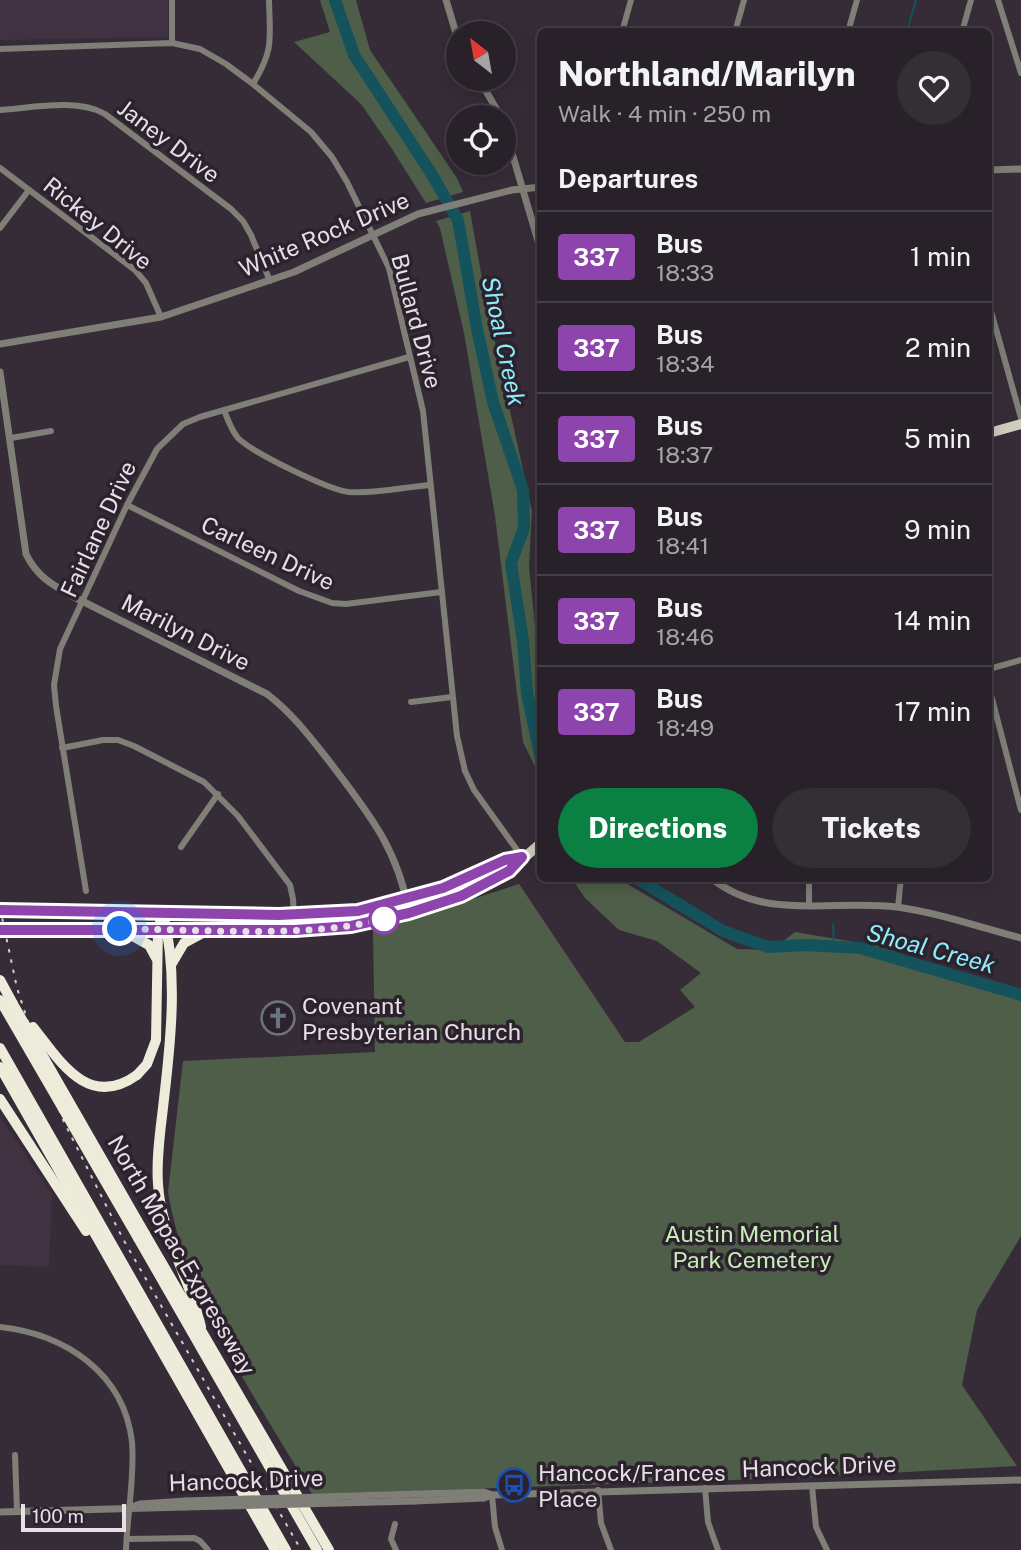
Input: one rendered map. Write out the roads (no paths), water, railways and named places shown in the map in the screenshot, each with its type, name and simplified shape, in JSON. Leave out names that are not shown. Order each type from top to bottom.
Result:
[{"type":"highway","points":[[163,913],[170,968],[169,1054],[158,1156],[158,1184],[162,1215],[175,1256],[195,1300],[201,1327]]},
{"type":"highway","points":[[120,929],[149,945],[157,961]]},
{"type":"highway","points":[[13,1004],[64,1066],[82,1081],[107,1087],[118,1085],[137,1075],[147,1064],[156,1040],[157,961],[163,929]]},
{"type":"highway","points":[[170,968],[184,943],[208,930]]},
{"type":"highway","name":"North Mopac Expressway","points":[[0,980],[142,1236],[201,1327],[329,1550]]},
{"type":"highway","points":[[0,1000],[142,1236],[317,1550]]},
{"type":"highway","points":[[0,1048],[286,1550]]},
{"type":"highway","points":[[0,1067],[275,1550]]},
{"type":"highway","points":[[0,1099],[76,1218],[108,1258]]},
{"type":"main road","points":[[992,432],[1021,424]]},
{"type":"main road","points":[[0,930],[295,930],[355,925],[409,913],[461,896],[509,871],[537,846]]},
{"type":"main road","points":[[0,909],[295,914],[358,911],[407,900],[463,881],[505,860],[522,857]]},
{"type":"street","points":[[172,0],[172,43]]},
{"type":"street","points":[[253,84],[266,63],[270,47],[269,0]]},
{"type":"street","points":[[446,0],[452,21]]},
{"type":"street","points":[[623,28],[631,0]]},
{"type":"street","points":[[736,28],[744,0]]},
{"type":"street","points":[[849,28],[857,0]]},
{"type":"street","points":[[963,28],[971,0]]},
{"type":"street","points":[[998,0],[1021,73]]},
{"type":"street","name":"Bullard Drive","points":[[0,49],[172,43],[200,49],[253,84],[311,132],[332,157],[347,182],[388,268],[423,411],[452,697],[465,771],[474,790],[522,857]]},
{"type":"street","name":"Janey Drive","points":[[0,110],[80,105],[93,107],[105,114],[231,209],[243,221],[270,281]]},
{"type":"street","points":[[516,165],[537,237]]},
{"type":"street","name":"Rickey Drive","points":[[0,168],[135,270],[146,283],[161,317]]},
{"type":"street","points":[[992,170],[1021,169]]},
{"type":"street","name":"White Rock Drive","points":[[0,344],[161,317],[294,272],[373,234],[436,209],[523,188],[537,187]]},
{"type":"street","points":[[0,228],[29,190]]},
{"type":"street","points":[[992,315],[1021,418]]},
{"type":"street","name":"Fairlane Drive","points":[[86,891],[56,706],[56,667],[60,649],[127,505],[157,449],[183,424],[409,357]]},
{"type":"street","name":"Marilyn Drive","points":[[0,372],[26,554],[33,569],[44,580],[83,602],[267,694],[283,706],[361,803],[384,837],[396,863],[409,913]]},
{"type":"street","points":[[224,410],[231,428],[247,446],[331,488],[365,492],[430,485]]},
{"type":"street","points":[[11,438],[51,431]]},
{"type":"street","name":"Carleen Drive","points":[[127,505],[299,591],[332,603],[346,604],[442,592]]},
{"type":"street","points":[[992,668],[1021,660]]},
{"type":"street","points":[[411,702],[452,697]]},
{"type":"street","points":[[992,698],[1021,810]]},
{"type":"street","points":[[62,748],[103,740],[118,740],[188,773],[218,794],[290,885],[295,930]]},
{"type":"street","points":[[181,847],[218,794]]},
{"type":"street","points":[[717,882],[753,901],[780,907],[859,904],[898,907],[1021,938]]},
{"type":"street","points":[[809,882],[809,906]]},
{"type":"street","points":[[898,907],[901,882]]},
{"type":"street","points":[[0,1327],[37,1333],[71,1348],[87,1359],[113,1388],[125,1414],[132,1443],[126,1550]]},
{"type":"street","points":[[15,1455],[17,1511]]},
{"type":"street","name":"Hancock Drive","points":[[0,1512],[128,1508],[140,1504],[415,1498],[484,1492],[492,1495],[1021,1480]]},
{"type":"street","points":[[812,1486],[816,1527],[827,1550]]},
{"type":"street","points":[[705,1488],[708,1522],[718,1550]]},
{"type":"street","points":[[598,1490],[601,1523],[611,1550]]},
{"type":"street","points":[[492,1495],[495,1527],[502,1550]]},
{"type":"street","points":[[395,1524],[391,1539],[396,1550]]},
{"type":"street","points":[[127,1538],[194,1538],[208,1550]]},
{"type":"waterway","name":"Shoal Creek","points":[[335,0],[354,55],[431,173],[458,220],[493,402],[523,490],[524,528],[511,563],[523,641],[527,693],[537,740]]},
{"type":"waterway","points":[[908,28],[916,0]]},
{"type":"waterway","name":"Shoal Creek","points":[[643,882],[723,931],[768,947],[806,945],[860,948],[1021,995]]},
{"type":"waterway","points":[[833,924],[834,946]]},
{"type":"railway","points":[[0,908],[17,988],[64,1122],[123,1239],[301,1550]]},
{"type":"place","name":"Covenant Presbyterian Church","points":[[278,1018]]},
{"type":"place","name":"Hancock/Frances Place","points":[[514,1485]]},
{"type":"park label","name":"Austin Memorial Park Cemetery","points":[[752,1246]]}]
